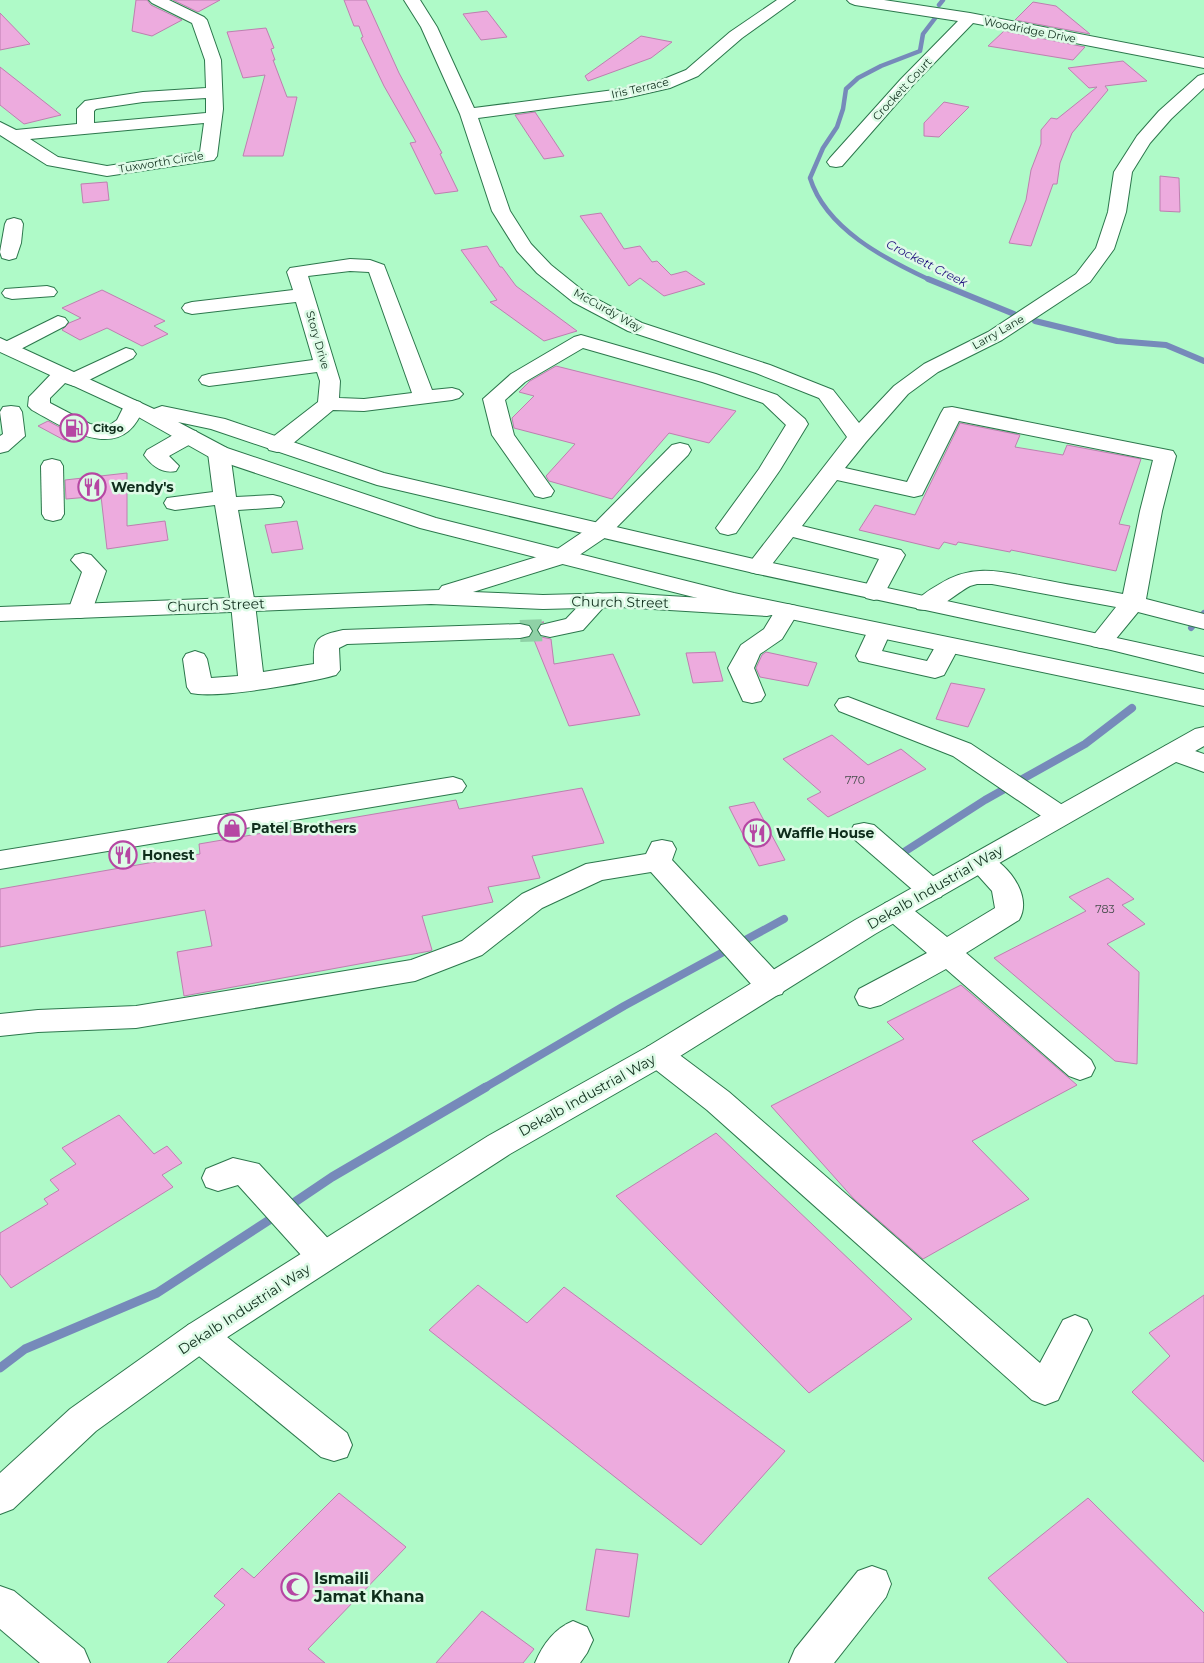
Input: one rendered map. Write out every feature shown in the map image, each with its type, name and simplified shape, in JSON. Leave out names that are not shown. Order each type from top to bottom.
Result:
[{"type":"main road","name":"Tuxworth Circle","points":[[6,131],[53,161],[107,171],[208,156],[214,117],[213,60],[199,20],[157,0]]},
{"type":"main road","name":"McCurdy Way","points":[[412,0],[429,27],[468,114],[501,211],[524,247],[544,269],[580,298],[635,328],[770,372],[826,394],[858,437]]},
{"type":"main road","name":"Iris Terrace","points":[[468,114],[622,94],[664,85],[692,73],[736,36],[787,0]]},
{"type":"main road","name":"Woodridge Drive","points":[[855,0],[970,18],[1204,63]]},
{"type":"main road","name":"Crockett Court","points":[[836,162],[907,82],[970,18]]},
{"type":"main road","name":"Larry Lane","points":[[758,567],[858,437],[901,390],[932,368],[995,336],[1083,278],[1105,249],[1117,212],[1123,172],[1143,140],[1165,115],[1204,79]]},
{"type":"main road","points":[[86,128],[85,110],[91,105],[143,97],[214,93]]},
{"type":"main road","points":[[6,131],[86,128],[214,117]]},
{"type":"main road","points":[[9,254],[14,224]]},
{"type":"main road","name":"Story Drive","points":[[328,404],[330,381],[297,272],[354,265],[367,265],[377,269],[424,397]]},
{"type":"main road","points":[[12,293],[47,292]]},
{"type":"main road","points":[[192,308],[304,295]]},
{"type":"main road","points":[[4,346],[58,322]]},
{"type":"main road","points":[[543,491],[503,435],[494,399],[518,378],[581,341],[709,378],[770,399],[797,424],[769,470],[728,528]]},
{"type":"main road","points":[[4,346],[133,406],[219,453],[428,523],[733,600],[1204,698]]},
{"type":"main road","points":[[126,354],[68,377],[40,398],[40,406],[92,432],[115,431],[124,425],[133,406]]},
{"type":"main road","points":[[209,380],[325,366]]},
{"type":"main road","points":[[277,445],[328,404],[364,405],[452,394]]},
{"type":"main road","points":[[133,406],[217,424],[377,478],[758,567],[1204,665]]},
{"type":"main road","points":[[0,446],[14,436],[11,412]]},
{"type":"main road","points":[[831,472],[914,490],[952,412],[1165,456],[1151,511],[1133,602],[1101,641]]},
{"type":"main road","points":[[168,466],[155,455],[188,436]]},
{"type":"main road","name":"Church Street","points":[[432,597],[561,557],[601,530],[680,450]]},
{"type":"main road","points":[[219,453],[243,604],[251,682]]},
{"type":"main road","points":[[52,466],[53,514]]},
{"type":"main road","points":[[176,505],[225,500],[273,502]]},
{"type":"main road","points":[[787,529],[893,555],[874,593]]},
{"type":"main road","points":[[80,611],[94,571],[83,560]]},
{"type":"main road","points":[[926,604],[955,583],[978,577],[1010,580],[1133,602],[1204,622]]},
{"type":"main road","name":"Church Street","points":[[0,614],[432,597],[543,602],[598,600],[660,601],[790,612]]},
{"type":"main road","points":[[550,630],[574,625],[598,600]]},
{"type":"main road","points":[[752,695],[740,668],[750,650],[783,636],[790,612]]},
{"type":"main road","points":[[195,659],[200,687],[251,682],[327,670],[326,645],[343,637],[520,631]]},
{"type":"main road","points":[[848,705],[962,750],[1060,816]]},
{"type":"main road","name":"Dekalb Industrial Way","points":[[0,1497],[82,1420],[200,1336],[499,1144],[658,1055],[895,910],[1204,735]]},
{"type":"main road","points":[[1174,752],[1204,763]]},
{"type":"main road","points":[[0,860],[453,786]]},
{"type":"main road","points":[[864,832],[931,890]]},
{"type":"main road","points":[[0,1025],[38,1021],[136,1017],[415,970],[472,948],[532,901],[596,871],[659,856],[725,936],[771,986]]},
{"type":"main road","points":[[870,997],[947,953],[1009,913],[1012,904],[1008,893],[998,879],[980,862]]},
{"type":"main road","points":[[895,910],[1080,1068]]},
{"type":"main road","points":[[658,1055],[718,1101],[1045,1389],[1075,1330]]},
{"type":"main road","points":[[218,1178],[233,1172],[247,1173],[323,1256]]},
{"type":"main road","points":[[200,1336],[334,1445]]},
{"type":"main road","points":[[809,1663],[872,1584]]},
{"type":"main road","points":[[0,1604],[70,1663]]},
{"type":"building","points":[[136,0],[147,0],[151,5],[182,20],[152,36],[132,31]]},
{"type":"building","points":[[173,0],[220,0],[198,12]]},
{"type":"building","points":[[344,0],[366,0],[399,73],[442,153],[440,154],[458,191],[435,194],[410,143],[416,142],[384,86],[361,38],[363,37],[359,26],[354,26]]},
{"type":"building","points":[[1033,2],[1056,6],[1090,34],[1015,20]]},
{"type":"building","points":[[487,11],[507,37],[481,40],[463,14]]},
{"type":"building","points":[[0,13],[30,44],[0,50]]},
{"type":"building","points":[[266,28],[274,48],[271,49],[275,60],[273,60],[287,97],[297,97],[283,156],[243,156],[265,75],[243,78],[227,32]]},
{"type":"building","points":[[1004,31],[1085,47],[1073,60],[988,46]]},
{"type":"building","points":[[641,36],[672,42],[651,58],[588,81],[585,76]]},
{"type":"building","points":[[1123,61],[1147,81],[1105,86],[1108,90],[1072,133],[1060,163],[1057,184],[1053,184],[1031,246],[1009,243],[1026,200],[1031,170],[1041,144],[1041,130],[1051,118],[1057,119],[1097,87],[1089,88],[1068,68]]},
{"type":"building","points":[[0,67],[61,115],[24,124],[0,105]]},
{"type":"building","points":[[944,102],[969,107],[939,137],[924,136],[924,123]]},
{"type":"building","points":[[535,112],[564,156],[544,159],[515,115]]},
{"type":"building","points":[[1160,176],[1179,178],[1180,212],[1160,211]]},
{"type":"building","points":[[107,182],[109,200],[83,203],[81,184]]},
{"type":"building","points":[[601,213],[624,249],[640,246],[652,262],[657,261],[671,275],[686,271],[705,284],[664,296],[640,278],[629,286],[580,216]]},
{"type":"building","points":[[487,246],[500,267],[502,267],[516,286],[577,331],[544,341],[490,302],[497,300],[461,250]]},
{"type":"building","points":[[102,290],[165,321],[154,326],[168,334],[142,346],[107,328],[80,340],[62,330],[69,323],[81,318],[62,308]]},
{"type":"building","points":[[556,366],[736,411],[709,443],[669,433],[612,499],[549,481],[546,476],[575,444],[514,428],[512,418],[534,396],[519,392],[530,381]]},
{"type":"building","points":[[48,421],[76,434],[64,440],[38,426]]},
{"type":"building","points":[[960,423],[1020,435],[1015,447],[1063,455],[1067,445],[1141,459],[1119,524],[1130,526],[1116,571],[1011,550],[1010,552],[958,542],[956,545],[944,542],[939,549],[859,530],[875,505],[915,515]]},
{"type":"building","points":[[127,473],[127,526],[165,521],[168,540],[107,549],[101,496],[66,499],[65,480]]},
{"type":"building","points":[[297,521],[303,549],[272,553],[265,525]]},
{"type":"building","points":[[544,622],[539,624],[536,631],[541,637],[551,639],[554,664],[613,654],[640,715],[569,726],[532,635],[534,630],[527,623]]},
{"type":"building","points":[[715,652],[723,681],[693,683],[686,653]]},
{"type":"building","points":[[766,652],[817,663],[808,686],[760,677],[756,668],[762,655]]},
{"type":"building","points":[[951,683],[985,689],[968,727],[936,719]]},
{"type":"building","points":[[832,735],[868,765],[901,749],[926,769],[828,817],[807,799],[821,792],[783,759]]},
{"type":"building","points":[[582,788],[604,843],[532,856],[540,878],[488,887],[493,902],[422,916],[432,950],[430,951],[184,996],[177,952],[212,946],[205,910],[0,947],[0,889],[200,854],[199,844],[456,800],[459,809]]},
{"type":"building","name":"Waffle House","points":[[754,802],[785,860],[759,866],[729,807]]},
{"type":"building","points":[[1108,878],[1134,899],[1122,905],[1145,924],[1107,944],[1139,972],[1137,1064],[1115,1061],[994,958],[1086,911],[1069,897]]},
{"type":"building","points":[[961,985],[1077,1085],[972,1141],[1029,1199],[923,1259],[854,1199],[771,1106],[904,1039],[887,1022]]},
{"type":"building","points":[[119,1115],[154,1154],[167,1146],[182,1163],[162,1175],[173,1187],[11,1288],[0,1274],[0,1233],[48,1204],[44,1199],[59,1190],[50,1180],[76,1164],[62,1148]]},
{"type":"building","points":[[716,1133],[912,1319],[809,1393],[616,1196]]},
{"type":"building","points":[[478,1285],[527,1323],[564,1287],[785,1451],[701,1545],[429,1330]]},
{"type":"building","points":[[1204,1295],[1204,1462],[1132,1392],[1170,1356],[1149,1333]]},
{"type":"building","name":"Ismaili Jamat Khana","points":[[339,1493],[406,1547],[308,1649],[325,1663],[167,1663],[225,1605],[214,1596],[242,1568],[254,1578]]},
{"type":"building","points":[[1088,1498],[1204,1613],[1204,1663],[1068,1663],[988,1578]]},
{"type":"building","points":[[596,1549],[638,1554],[629,1617],[586,1610]]},
{"type":"building","points":[[482,1611],[534,1649],[523,1663],[436,1663]]},
{"type":"waterway","name":"Crockett Creek","points":[[939,5],[943,0]]},
{"type":"waterway","name":"Crockett Creek","points":[[928,279],[876,252],[843,227],[818,196],[810,178],[823,148],[837,127],[843,109],[846,89],[858,78],[881,66],[920,51],[923,34],[936,17]]},
{"type":"waterway","name":"Crockett Creek","points":[[928,279],[1014,314]]},
{"type":"waterway","points":[[1035,321],[1117,341],[1166,345],[1204,361]]},
{"type":"waterway","points":[[1191,628],[1204,613]]},
{"type":"waterway","points":[[904,852],[985,800],[1085,744],[1132,708]]},
{"type":"waterway","points":[[484,1088],[624,1006],[784,919]]},
{"type":"waterway","points":[[286,1208],[332,1177],[486,1087]]},
{"type":"waterway","points":[[0,1368],[25,1349],[157,1293],[277,1215]]},
{"type":"tunnel","points":[[520,631],[550,630]]},
{"type":"place","name":"Citgo","points":[[74,428]]},
{"type":"place","name":"Wendy's","points":[[92,487]]},
{"type":"place","name":"Patel Brothers","points":[[232,828]]},
{"type":"place","name":"Waffle House","points":[[757,833]]},
{"type":"place","name":"Honest","points":[[123,855]]},
{"type":"place","name":"Ismaili Jamat Khana","points":[[295,1587]]}]
